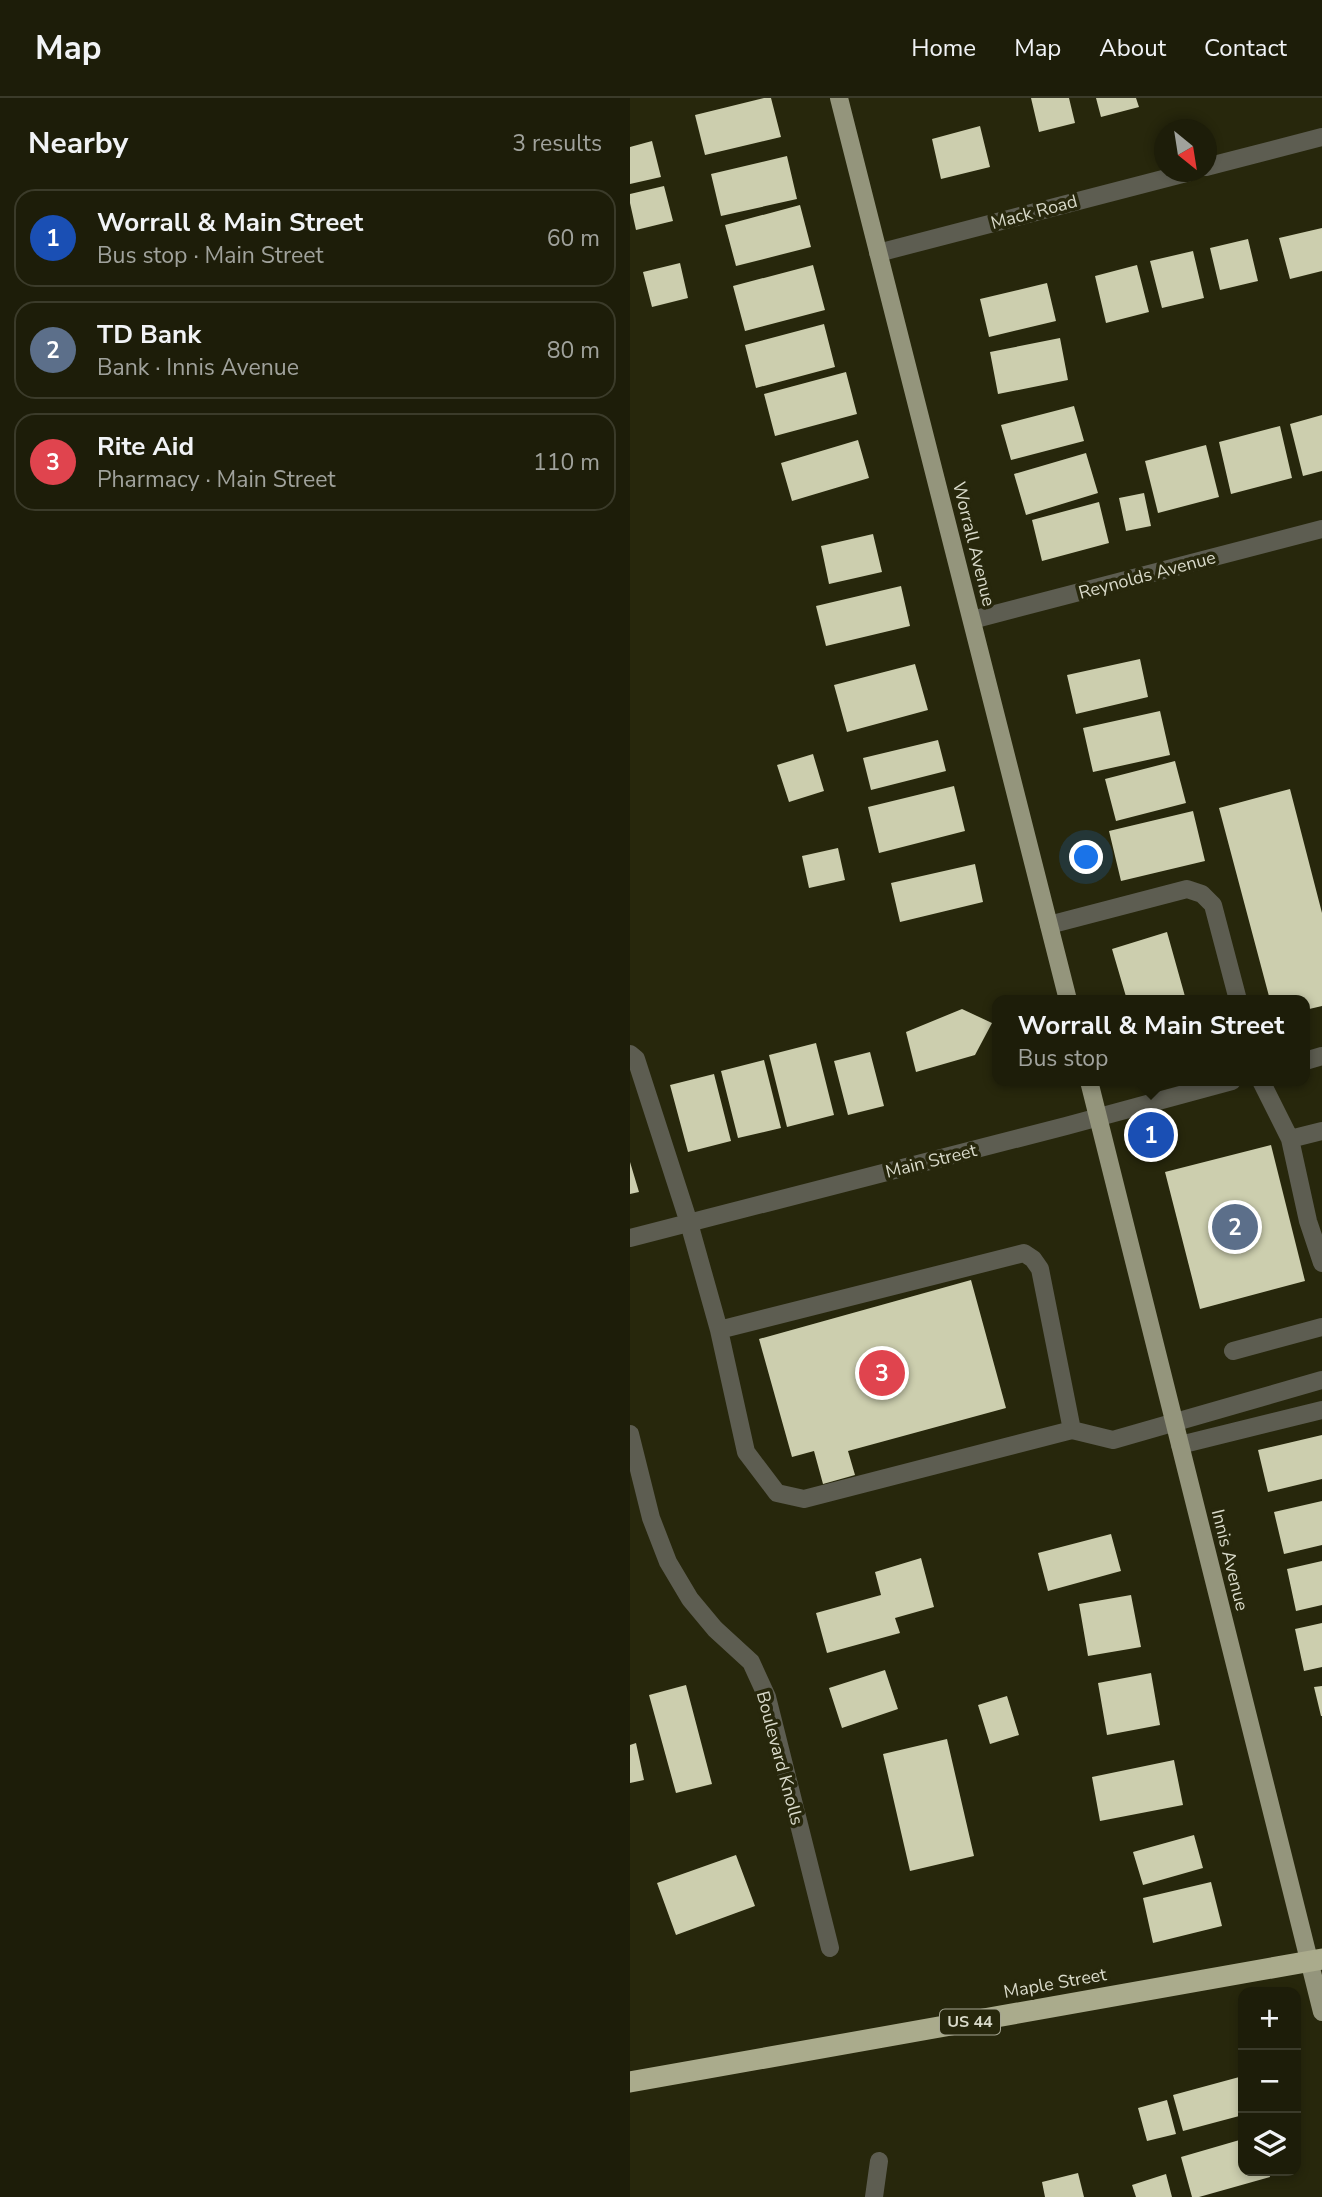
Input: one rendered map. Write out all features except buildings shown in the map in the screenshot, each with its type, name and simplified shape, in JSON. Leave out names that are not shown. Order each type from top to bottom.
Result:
[{"type":"highway","name":"Maple Street","points":[[630,2082],[1316,1960]]},
{"type":"main road","name":"Worrall Avenue","points":[[839,98],[1067,995]]},
{"type":"main road","points":[[1090,1086],[1098,1117]]},
{"type":"main road","name":"Innis Avenue","points":[[1098,1117],[1174,1423],[1316,1960],[1322,2012]]},
{"type":"street","points":[[1217,164],[1322,137]]},
{"type":"street","name":"Mack Road","points":[[878,253],[1154,181]]},
{"type":"street","name":"Reynolds Avenue","points":[[972,620],[1322,529]]},
{"type":"street","points":[[1049,925],[1186,889],[1202,894],[1213,905],[1237,995]]},
{"type":"street","points":[[630,1054],[636,1059],[689,1223],[719,1331],[746,1452],[776,1493],[804,1499],[1072,1430],[1113,1440],[1322,1380]]},
{"type":"street","name":"Main Street","points":[[630,1238],[1213,1086]]},
{"type":"street","points":[[1264,1086],[1290,1139],[1308,1221],[1322,1263]]},
{"type":"street","points":[[1290,1139],[1322,1131]]},
{"type":"street","points":[[719,1331],[1024,1253],[1033,1259],[1040,1269],[1072,1430]]},
{"type":"street","points":[[1233,1351],[1322,1327]]},
{"type":"street","points":[[1180,1446],[1322,1410]]},
{"type":"street","name":"Boulevard Knolls","points":[[630,1434],[652,1518],[668,1562],[690,1599],[715,1629],[751,1662],[767,1697],[830,1948]]},
{"type":"street","points":[[874,2197],[878,2161]]},
{"type":"place","name":"Worrall & Main Street","points":[[1151,1135]]},
{"type":"place","name":"TD Bank","points":[[1235,1227]]},
{"type":"place","name":"Rite Aid","points":[[882,1373]]}]
